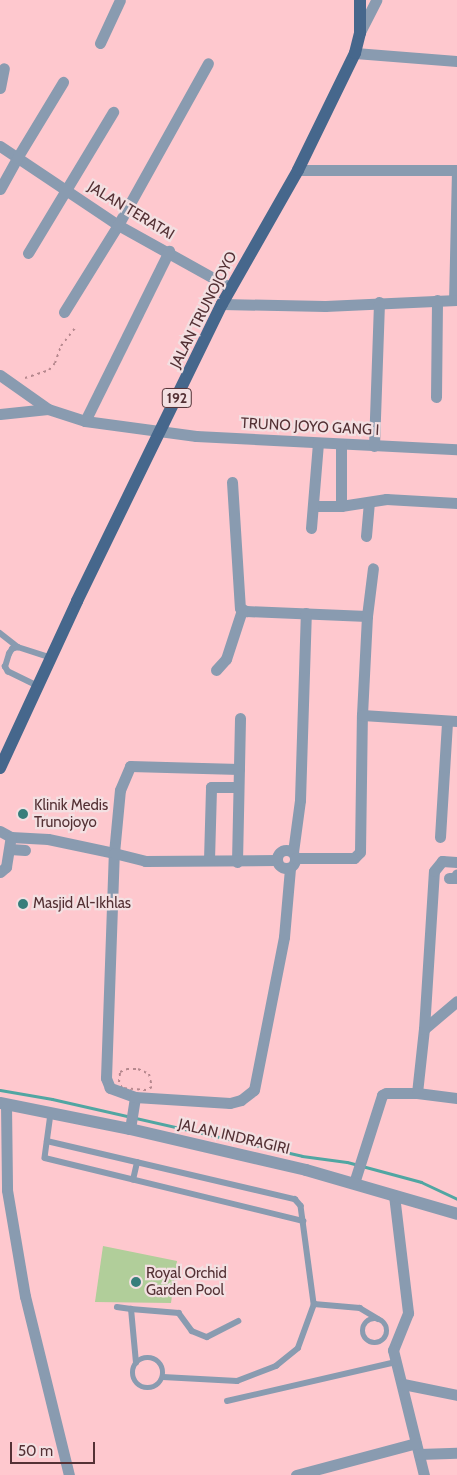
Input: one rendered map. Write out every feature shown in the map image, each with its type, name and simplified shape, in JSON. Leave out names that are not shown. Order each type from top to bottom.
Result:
[{"type":"main road","name":"JALAN TRUNOJOYO","points":[[0,768],[37,686],[222,304],[298,170],[355,53],[360,33],[360,0]]},
{"type":"street","points":[[100,43],[120,0]]},
{"type":"street","points":[[360,33],[376,0]]},
{"type":"street","points":[[355,53],[457,60]]},
{"type":"street","points":[[64,312],[118,225],[208,63]]},
{"type":"street","points":[[0,88],[4,68]]},
{"type":"street","points":[[0,189],[16,158],[64,82]]},
{"type":"street","points":[[28,254],[113,112]]},
{"type":"street","name":"JALAN TERATAI","points":[[0,146],[118,225],[169,251],[231,288]]},
{"type":"street","points":[[222,304],[326,306],[378,302],[456,300],[457,170],[298,170]]},
{"type":"street","points":[[84,420],[169,251]]},
{"type":"street","points":[[436,397],[437,300]]},
{"type":"street","points":[[374,446],[378,302]]},
{"type":"street","points":[[0,375],[48,409]]},
{"type":"street","points":[[0,414],[48,409]]},
{"type":"street","name":"TRUNO JOYO GANG I","points":[[48,409],[84,420],[161,432],[318,443],[457,449]]},
{"type":"street","points":[[311,528],[318,443]]},
{"type":"street","points":[[341,444],[341,506]]},
{"type":"street","points":[[216,670],[226,660],[242,610],[240,608],[232,482]]},
{"type":"street","points":[[314,506],[341,506],[396,499],[457,503]]},
{"type":"street","points":[[366,536],[370,502]]},
{"type":"street","points":[[0,831],[11,837],[48,839],[145,860],[237,862],[277,860],[282,850],[293,859],[354,858],[360,852],[362,715],[367,616],[373,568]]},
{"type":"street","points":[[242,610],[367,616]]},
{"type":"street","points":[[238,769],[130,766],[120,788],[114,853],[106,1078],[110,1088],[135,1098],[230,1103],[241,1100],[254,1090],[284,937],[300,800],[306,614]]},
{"type":"street","points":[[362,715],[452,721],[440,837]]},
{"type":"street","points":[[237,862],[237,787],[240,718]]},
{"type":"street","points":[[209,860],[211,787],[237,787]]},
{"type":"street","points":[[0,872],[6,868],[11,837]]},
{"type":"street","points":[[10,849],[25,850]]},
{"type":"street","points":[[417,1093],[424,1029],[434,871],[442,861],[457,862]]},
{"type":"street","points":[[424,1029],[457,1001]]},
{"type":"street","points":[[355,1178],[382,1095],[386,1093],[417,1093],[457,1098]]},
{"type":"street","points":[[130,1125],[135,1098]]},
{"type":"street","points":[[3,1104],[7,1190],[25,1296],[68,1475]]},
{"type":"street","name":"JALAN INDRAGIRI","points":[[3,1104],[51,1114],[130,1125],[355,1178],[394,1195],[457,1214]]},
{"type":"street","points":[[394,1195],[408,1305],[407,1320],[394,1347],[424,1475]]},
{"type":"street","points":[[403,1384],[457,1395]]},
{"type":"street","points":[[296,1475],[417,1448],[457,1453]]},
{"type":"lane","points":[[0,633],[18,647],[51,658]]},
{"type":"lane","points":[[18,647],[12,649],[2,666],[8,672],[37,686]]},
{"type":"lane","points":[[51,1114],[45,1158],[303,1221]]},
{"type":"lane","points":[[47,1141],[295,1199],[301,1206],[314,1304],[298,1348],[276,1366],[237,1381],[163,1377]]},
{"type":"lane","points":[[133,1180],[137,1162]]},
{"type":"lane","points":[[314,1304],[360,1308],[384,1322],[387,1329],[386,1336],[376,1344],[369,1342],[364,1337],[362,1330],[371,1319],[378,1319]]},
{"type":"lane","points":[[117,1307],[179,1313],[192,1331],[207,1337],[238,1321]]},
{"type":"lane","points":[[132,1309],[136,1364],[134,1376],[142,1387],[155,1387],[163,1377],[164,1369],[155,1359],[141,1359],[136,1364]]},
{"type":"lane","points":[[227,1401],[396,1362]]},
{"type":"path","points":[[15,386],[21,380],[49,370],[55,363],[61,346],[75,328]]},
{"type":"path","points":[[127,1069],[149,1074],[152,1087],[146,1090],[122,1088],[119,1082],[120,1072],[127,1069]]},
{"type":"green space","name":"Royal Orchid Garden Pool","points":[[103,1246],[177,1261],[171,1303],[95,1302]]},
{"type":"waterway","points":[[0,1090],[52,1099],[302,1156],[347,1162],[421,1182],[457,1199]]},
{"type":"place","name":"Klinik Medis Trunojoyo","points":[[23,814]]},
{"type":"place","name":"Masjid Al-Ikhlas","points":[[23,904]]},
{"type":"place","name":"Royal Orchid Garden Pool","points":[[136,1282]]}]
